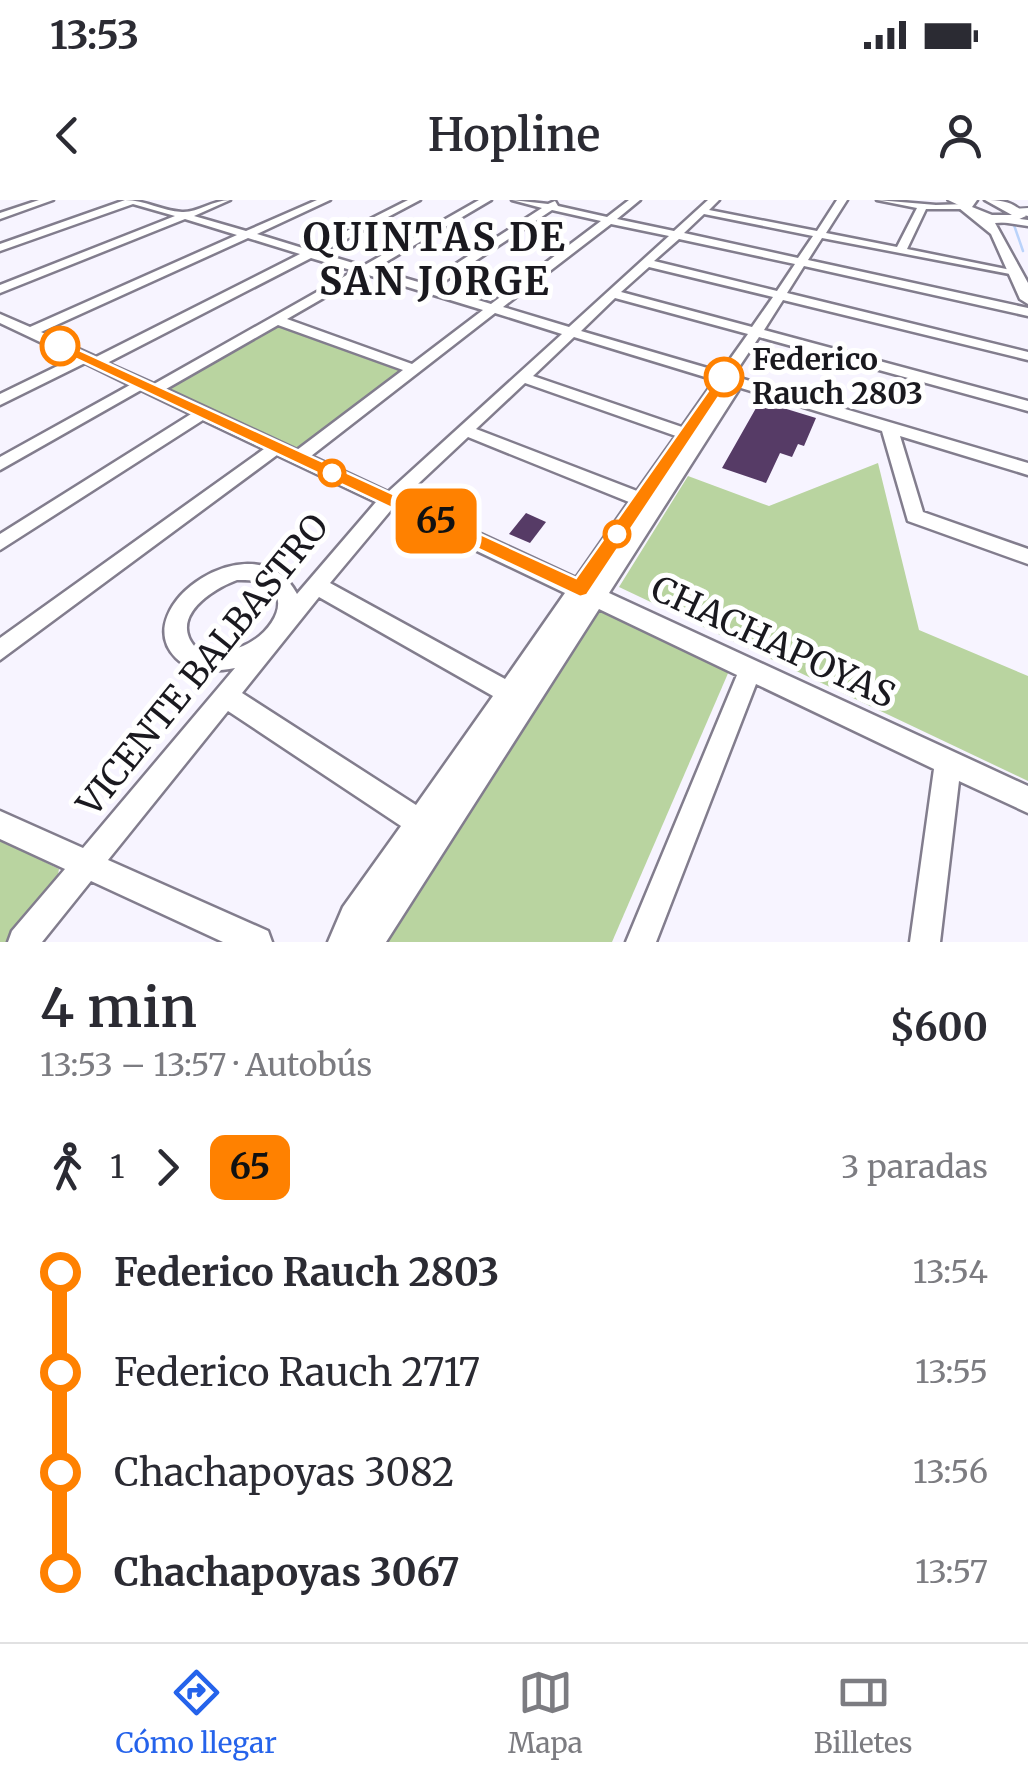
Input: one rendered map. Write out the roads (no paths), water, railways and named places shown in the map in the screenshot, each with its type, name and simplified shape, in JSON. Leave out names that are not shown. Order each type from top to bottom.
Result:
[{"type":"main road","points":[[964,202],[995,202],[1025,211],[1002,224],[979,216],[964,202]]},
{"type":"main road","points":[[1002,224],[1016,274],[1028,299]]},
{"type":"street","points":[[0,216],[48,200]]},
{"type":"street","points":[[0,248],[133,200],[1028,469]]},
{"type":"street","points":[[0,289],[225,200]]},
{"type":"street","points":[[0,333],[23,329],[325,200]]},
{"type":"street","points":[[0,400],[310,254],[415,200]]},
{"type":"street","points":[[0,464],[277,320],[486,200]]},
{"type":"street","points":[[518,200],[555,204],[676,236],[1028,312]]},
{"type":"street","points":[[298,458],[635,200]]},
{"type":"street","name":"VICENTE BALBASTRO","points":[[23,942],[224,695],[390,500],[714,200]]},
{"type":"street","points":[[826,237],[842,200]]},
{"type":"street","points":[[368,942],[588,593],[807,264],[854,200]]},
{"type":"street","points":[[882,200],[979,216]]},
{"type":"street","points":[[925,206],[964,202]]},
{"type":"street","points":[[427,288],[555,204]]},
{"type":"street","points":[[900,252],[925,206]]},
{"type":"street","points":[[702,211],[1016,274]]},
{"type":"street","points":[[648,262],[1028,356]]},
{"type":"street","points":[[614,294],[1028,406]]},
{"type":"street","name":"CHACHAPOYAS","points":[[0,318],[1028,800]]},
{"type":"street","points":[[277,320],[413,368]]},
{"type":"street","points":[[524,378],[693,436]]},
{"type":"street","points":[[0,543],[203,413]]},
{"type":"street","points":[[889,426],[911,510],[925,522],[1028,558]]},
{"type":"street","points":[[467,431],[649,503]]},
{"type":"street","points":[[0,650],[276,448]]},
{"type":"street","points":[[246,572],[268,574],[284,584],[290,600],[279,629],[250,654],[211,662],[184,652],[176,629],[182,608],[194,594],[223,576],[246,572]]},
{"type":"street","points":[[316,585],[509,693]]},
{"type":"street","points":[[343,942],[354,918],[509,693],[588,593]]},
{"type":"street","points":[[641,942],[750,670]]},
{"type":"street","points":[[224,695],[421,824]]},
{"type":"street","points":[[925,942],[948,762]]},
{"type":"street","points":[[0,825],[258,942]]},
{"type":"waterway","points":[[1014,225],[1023,251]]},
{"type":"place","name":"Federico Rauch 2803","points":[[724,377]]},
{"type":"district","name":"QUINTAS DE SAN JORGE","points":[[435,260]]}]
